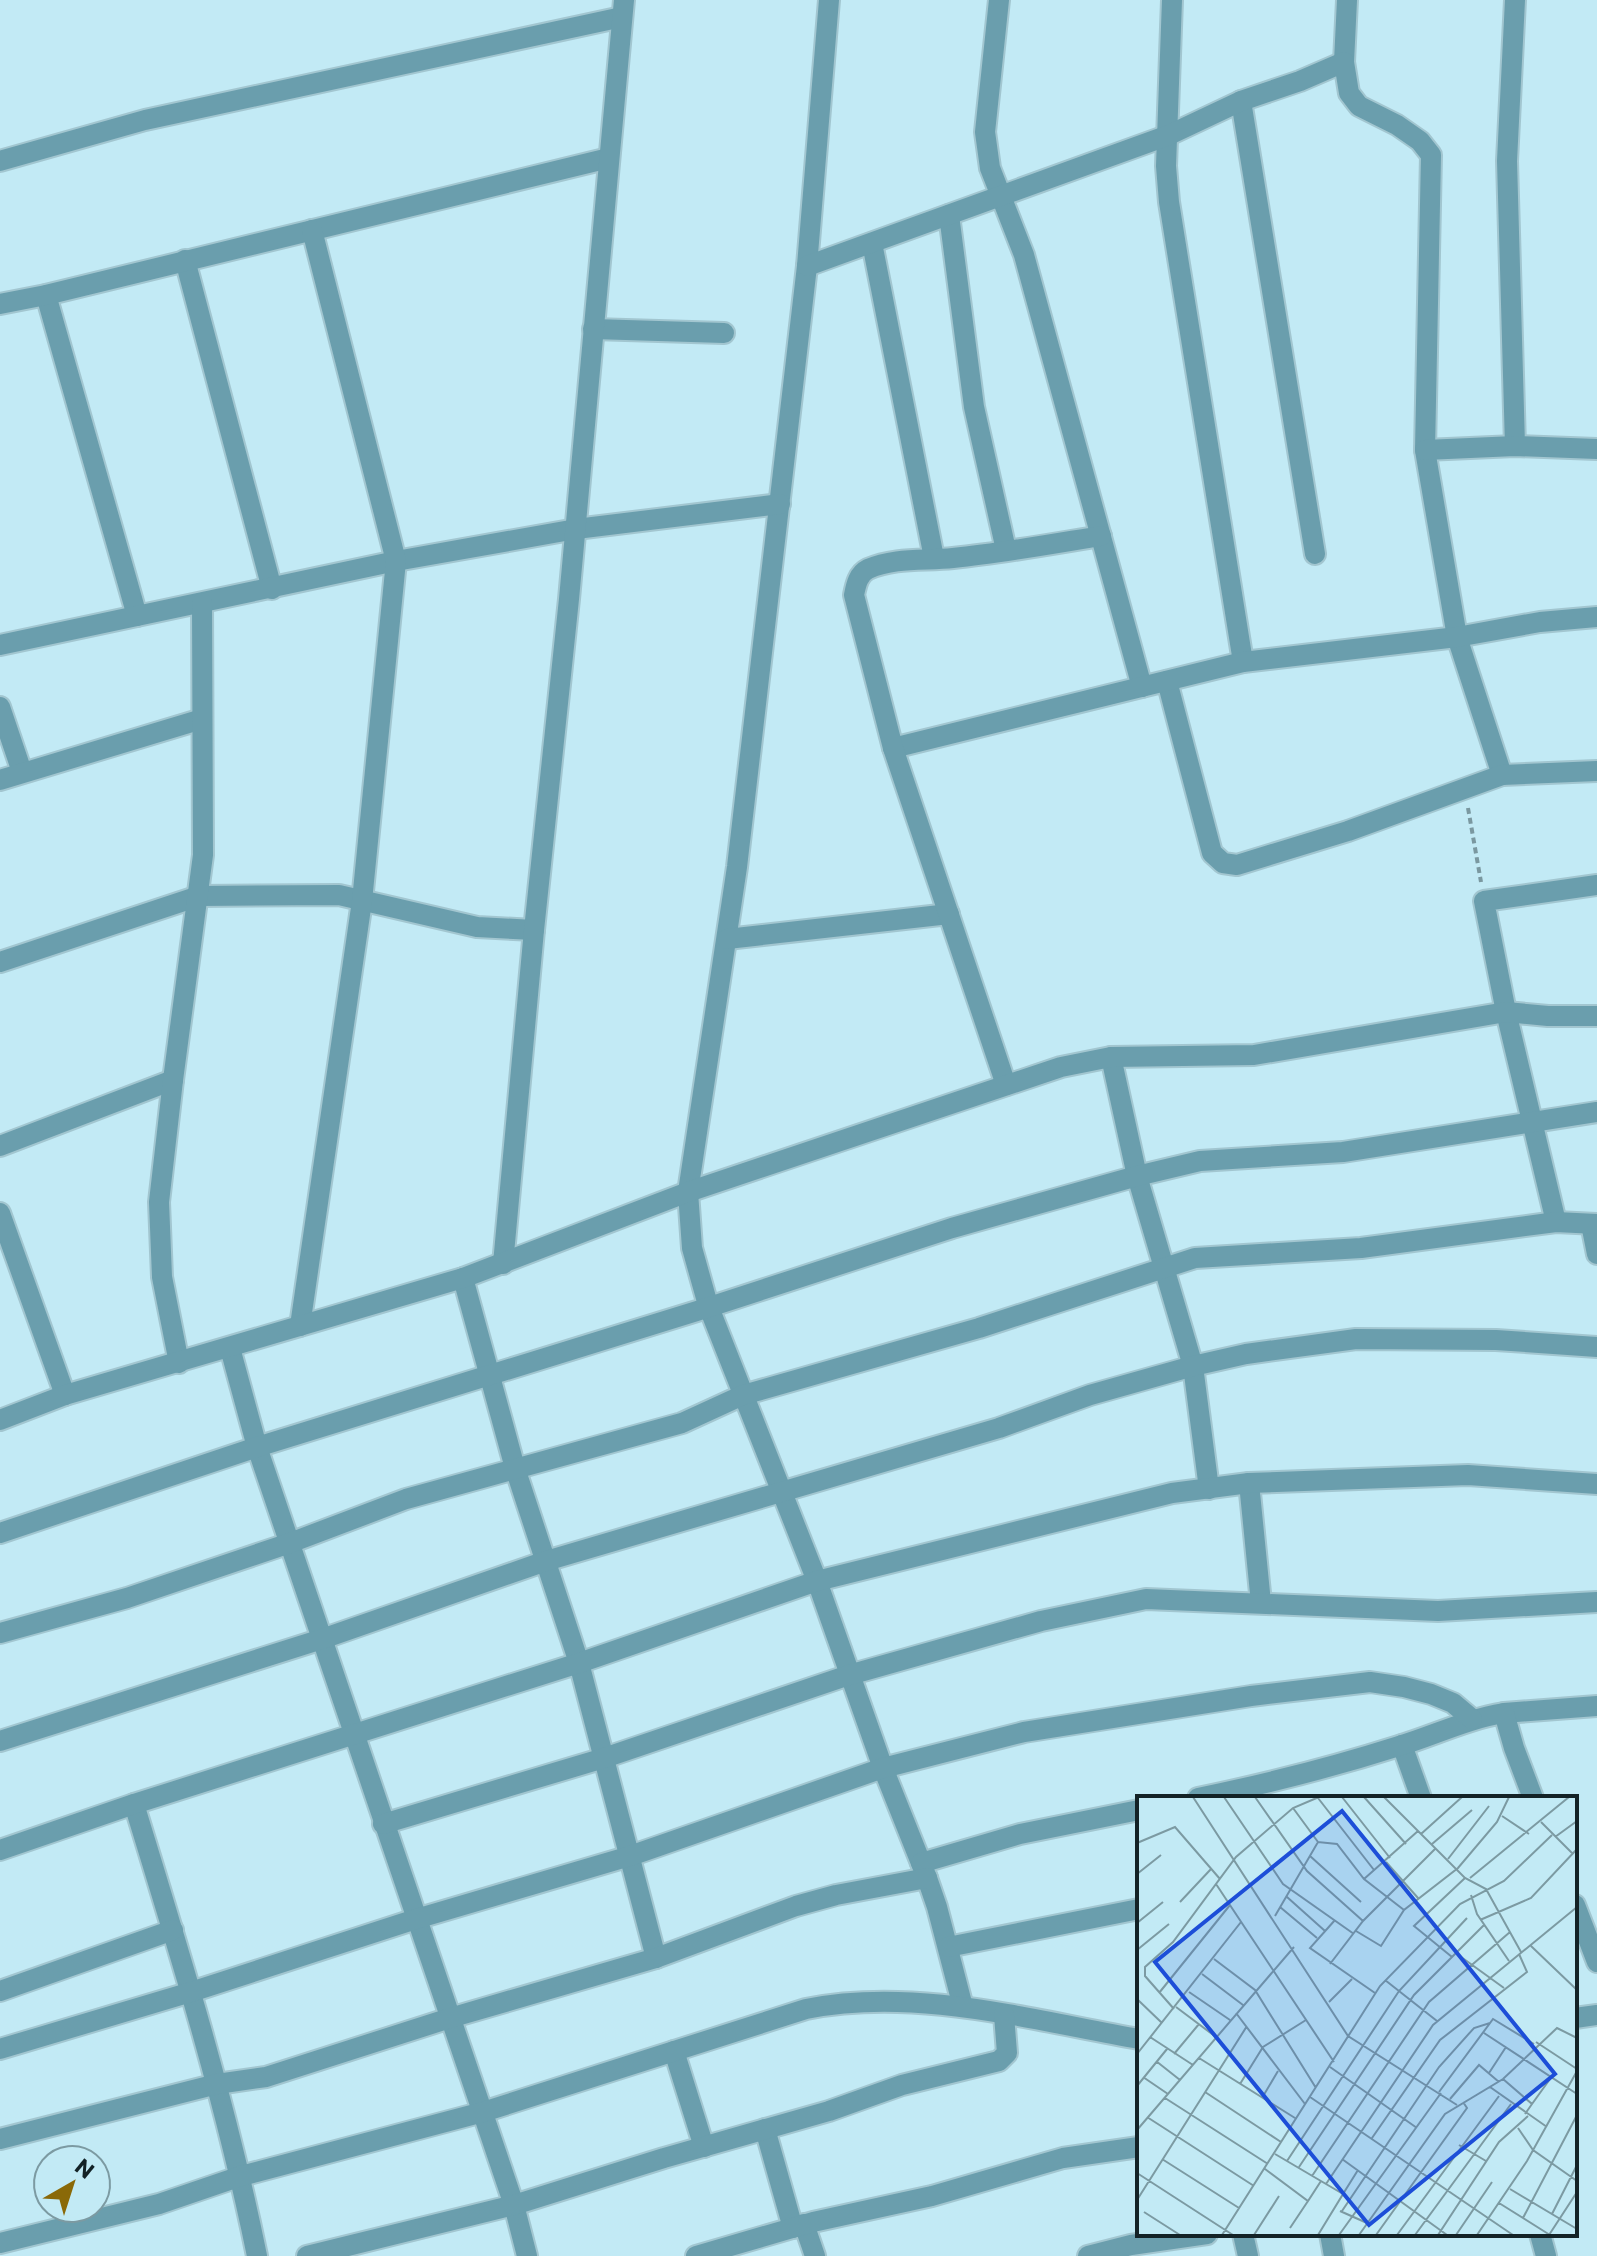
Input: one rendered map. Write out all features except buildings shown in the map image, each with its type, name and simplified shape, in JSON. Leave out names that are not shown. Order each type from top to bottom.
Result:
[{"type":"street","points":[[829,0],[807,266],[780,504],[727,939],[688,1192],[692,1248],[708,1305],[817,1581],[883,1768],[924,1870],[963,2007]]},
{"type":"street","points":[[999,0],[985,132],[990,168],[1024,255],[1142,687]]},
{"type":"street","points":[[1172,0],[1166,166],[1169,202],[1243,662]]},
{"type":"street","points":[[1347,0],[1344,62],[1349,93],[1359,106],[1397,125],[1420,141],[1431,155],[1425,450],[1457,637],[1502,775]]},
{"type":"street","points":[[1515,0],[1507,161],[1515,446]]},
{"type":"street","points":[[0,161],[145,120],[623,9],[576,529],[503,1264]]},
{"type":"street","points":[[807,266],[1169,135],[1241,101],[1344,62]]},
{"type":"street","points":[[1241,101],[1315,554]]},
{"type":"street","points":[[0,304],[609,158]]},
{"type":"street","points":[[949,215],[974,407],[1006,550]]},
{"type":"street","points":[[300,1326],[362,901],[396,561],[312,230]]},
{"type":"street","points":[[872,243],[934,558]]},
{"type":"street","points":[[185,260],[272,589]]},
{"type":"street","points":[[46,295],[137,616]]},
{"type":"street","points":[[593,329],[724,333]]},
{"type":"street","points":[[1425,450],[1515,446],[1597,449]]},
{"type":"street","points":[[0,645],[396,561],[576,529],[780,504]]},
{"type":"street","points":[[1006,1085],[893,748],[854,595],[856,581],[865,570],[920,558],[1006,550],[1101,536]]},
{"type":"street","points":[[179,1363],[162,1277],[159,1202],[203,855],[202,603]]},
{"type":"street","points":[[893,748],[1243,662],[1597,617]]},
{"type":"street","points":[[1167,681],[1212,853],[1223,863],[1237,865],[1348,831],[1502,775],[1597,771]]},
{"type":"street","points":[[0,707],[22,772]]},
{"type":"street","points":[[0,780],[202,719]]},
{"type":"street","points":[[1556,1222],[1506,1012],[1484,901],[1597,885]]},
{"type":"street","points":[[0,962],[199,896],[339,895],[477,927],[534,930]]},
{"type":"street","points":[[727,939],[949,914]]},
{"type":"street","points":[[0,1420],[65,1395],[463,1278],[688,1192],[1061,1067],[1111,1057],[1254,1055],[1506,1012],[1597,1016]]},
{"type":"street","points":[[1111,1057],[1137,1176],[1193,1366],[1209,1489]]},
{"type":"street","points":[[0,1146],[173,1080]]},
{"type":"street","points":[[0,1533],[257,1447],[952,1228],[1137,1176],[1200,1161],[1343,1152],[1597,1112]]},
{"type":"street","points":[[0,1213],[65,1395]]},
{"type":"street","points":[[0,1633],[127,1598],[290,1543],[406,1499],[682,1423],[743,1395],[979,1328],[1195,1258],[1361,1248],[1556,1222],[1594,1224],[1597,1254]]},
{"type":"street","points":[[463,1278],[515,1468],[579,1663],[656,1958]]},
{"type":"street","points":[[0,1741],[322,1639],[546,1561],[999,1428],[1090,1395],[1193,1366],[1246,1354],[1356,1339],[1496,1340],[1597,1347]]},
{"type":"street","points":[[230,1348],[257,1447],[483,2112],[514,2205],[527,2256]]},
{"type":"street","points":[[0,1850],[134,1804],[579,1663],[817,1581],[1172,1493],[1249,1483],[1468,1475],[1597,1484]]},
{"type":"street","points":[[1249,1483],[1261,1603]]},
{"type":"street","points":[[383,1824],[604,1758],[849,1675],[1041,1621],[1146,1599],[1438,1611],[1597,1602]]},
{"type":"street","points":[[0,2049],[191,1992],[416,1919],[630,1856],[883,1768],[1024,1732],[1251,1696],[1370,1682],[1431,1694],[1453,1703],[1472,1719]]},
{"type":"street","points":[[1208,1796],[1267,1784],[1402,1745],[1472,1719],[1504,1713],[1597,1706]]},
{"type":"street","points":[[1504,1713],[1532,1796]]},
{"type":"street","points":[[1402,1745],[1420,1796]]},
{"type":"street","points":[[134,1804],[217,2084],[241,2176],[257,2256]]},
{"type":"street","points":[[0,2139],[217,2084],[266,2077],[450,2018],[656,1958],[796,1906],[924,1870],[1020,1834],[1137,1810]]},
{"type":"street","points":[[948,1947],[1137,1909]]},
{"type":"street","points":[[1577,1910],[1597,1962]]},
{"type":"street","points":[[0,1991],[173,1930]]},
{"type":"street","points":[[0,2242],[159,2204],[241,2176],[483,2112],[806,2009],[832,2004],[862,2002],[963,2007],[1137,2039]]},
{"type":"street","points":[[307,2256],[514,2205],[902,2085],[999,2061],[1007,2053],[1004,2015]]},
{"type":"street","points":[[1577,2018],[1597,2015]]},
{"type":"street","points":[[674,2051],[704,2147]]},
{"type":"street","points":[[765,2129],[798,2226],[815,2256]]},
{"type":"street","points":[[696,2256],[798,2226],[932,2196],[1063,2158],[1137,2147]]},
{"type":"street","points":[[1088,2256],[1131,2245],[1193,2236]]},
{"type":"street","points":[[1243,2236],[1248,2256]]},
{"type":"street","points":[[1330,2236],[1334,2256]]},
{"type":"street","points":[[1541,2236],[1546,2256]]},
{"type":"path","points":[[1465,789],[1484,901]]}]
